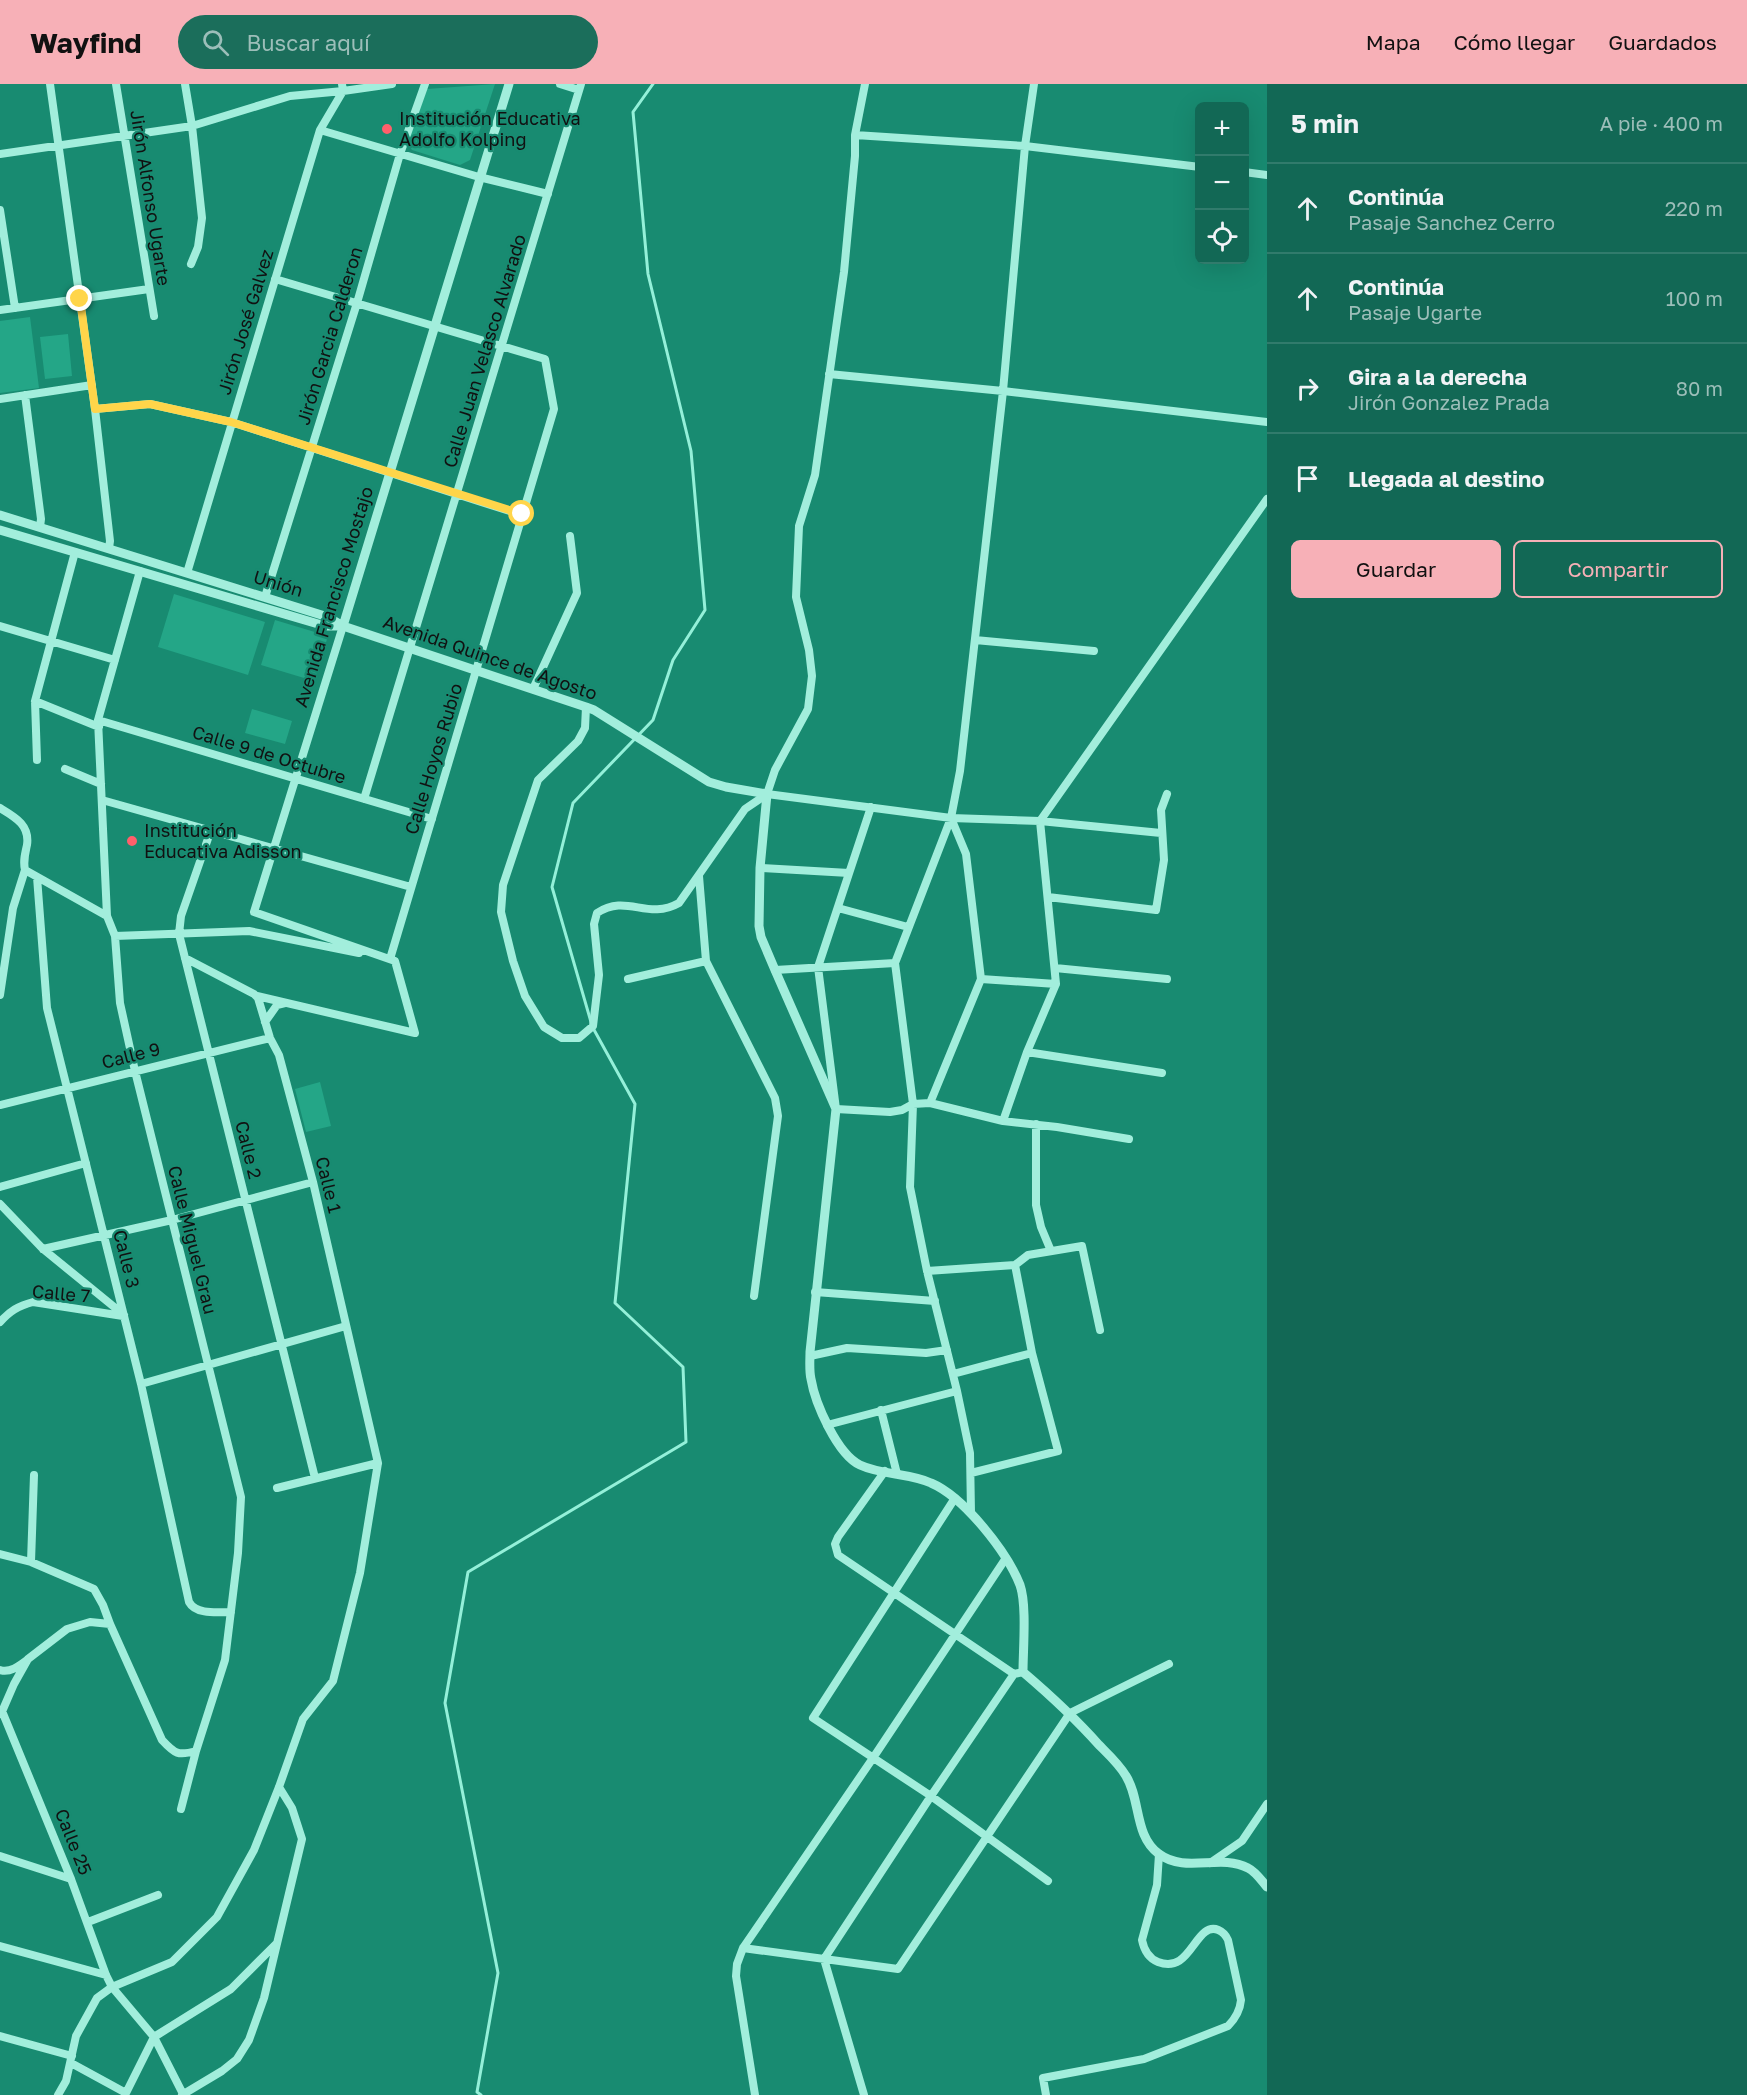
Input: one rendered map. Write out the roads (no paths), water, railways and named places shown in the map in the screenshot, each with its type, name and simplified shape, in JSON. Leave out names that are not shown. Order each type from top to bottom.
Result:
[{"type":"street","points":[[50,84],[95,409],[109,548]]},
{"type":"street","name":"Jirón Alfonso Ugarte","points":[[116,84],[154,316]]},
{"type":"street","points":[[185,84],[202,218],[198,247],[191,264]]},
{"type":"street","points":[[0,154],[192,126],[290,96],[343,88],[393,84]]},
{"type":"street","name":"Jirón Garcia Calderon","points":[[265,597],[357,303],[400,153],[425,84]]},
{"type":"street","name":"Avenida Francisco Mostajo","points":[[390,959],[254,912],[508,84]]},
{"type":"street","points":[[560,84],[580,87]]},
{"type":"street","points":[[836,1109],[761,937],[759,926],[760,868],[767,794],[775,770],[808,709],[812,676],[809,650],[796,597],[799,526],[815,475],[844,273],[855,135],[865,84]]},
{"type":"street","points":[[972,1513],[970,1453],[927,1271],[910,1187],[913,1104],[895,963],[951,818],[960,771],[1003,391],[1025,146],[1034,84]]},
{"type":"street","name":"Calle Juan Velasco Alvarado","points":[[364,799],[580,87]]},
{"type":"street","name":"Jirón José Galvez","points":[[187,573],[320,130],[343,88]]},
{"type":"street","points":[[320,130],[479,177],[548,194]]},
{"type":"street","points":[[855,135],[1025,146],[1195,166]]},
{"type":"street","points":[[1249,173],[1267,175]]},
{"type":"street","points":[[0,210],[15,308]]},
{"type":"street","points":[[275,279],[502,345]]},
{"type":"street","points":[[0,310],[149,289]]},
{"type":"street","name":"Calle Hoyos Rubio","points":[[390,959],[554,409],[545,359],[502,345]]},
{"type":"street","points":[[828,374],[1003,391],[1267,422]]},
{"type":"street","points":[[0,399],[92,386]]},
{"type":"street","points":[[25,395],[41,519],[40,527]]},
{"type":"street","points":[[95,409],[150,404],[231,422],[522,514]]},
{"type":"street","points":[[1003,1121],[1027,1052],[1056,984],[1040,821],[1267,499]]},
{"type":"street","name":"Unión","points":[[0,515],[328,617],[343,626]]},
{"type":"street","name":"Unión","points":[[0,530],[325,626],[343,626]]},
{"type":"street","points":[[533,689],[577,593],[570,536]]},
{"type":"street","points":[[37,760],[35,701],[75,552]]},
{"type":"street","name":"Calle Miguel Grau","points":[[140,571],[99,723],[107,916],[115,936],[120,1003],[135,1071],[241,1497],[238,1554],[225,1660],[196,1751],[181,1809]]},
{"type":"street","points":[[0,626],[115,660]]},
{"type":"street","name":"Avenida Quince de Agosto","points":[[343,626],[586,707],[623,728],[682,767],[718,786],[767,794]]},
{"type":"street","points":[[975,640],[1094,651]]},
{"type":"street","name":"Calle 9 de Octubre","points":[[35,701],[99,723],[432,819]]},
{"type":"street","points":[[586,707],[585,728],[578,741],[538,780],[503,885],[501,912],[513,961],[525,996],[544,1027],[562,1038],[579,1038],[593,1026],[599,975],[594,924],[597,913],[608,906],[623,905],[658,911],[669,909],[679,903],[745,809],[767,794],[951,818],[1040,821],[1161,833]]},
{"type":"street","points":[[65,769],[101,784]]},
{"type":"street","points":[[1048,897],[1156,910],[1164,860],[1161,810],[1167,794]]},
{"type":"street","points":[[102,800],[411,887]]},
{"type":"street","points":[[864,2095],[825,1959],[931,1796],[1019,1673],[1023,1602],[1020,1586],[1006,1558],[972,1513],[955,1498],[931,1483],[859,1465],[845,1454],[827,1425],[811,1379],[810,1356],[815,1292],[836,1109],[818,967],[871,807]]},
{"type":"street","points":[[0,808],[25,827],[28,839],[25,870],[13,908],[0,995]]},
{"type":"street","points":[[930,1103],[981,979],[966,854],[951,818]]},
{"type":"street","name":"Calle 2","points":[[210,830],[181,916],[179,934],[315,1478]]},
{"type":"street","points":[[760,868],[849,873]]},
{"type":"street","points":[[25,870],[107,916]]},
{"type":"street","points":[[699,876],[705,961],[775,1098],[778,1116],[754,1296]]},
{"type":"street","name":"Calle 3","points":[[37,878],[47,1008],[141,1384],[190,1605],[197,1611],[231,1612]]},
{"type":"street","points":[[838,908],[908,927]]},
{"type":"street","points":[[115,936],[249,931],[390,959],[395,962],[399,970],[415,1033],[256,996],[185,958]]},
{"type":"street","points":[[628,979],[705,961]]},
{"type":"street","points":[[775,970],[895,963]]},
{"type":"street","points":[[1055,968],[1167,979]]},
{"type":"street","points":[[981,979],[1056,984]]},
{"type":"street","name":"Calle 1","points":[[256,996],[270,1038],[279,1055],[313,1182],[378,1463]]},
{"type":"street","points":[[266,1022],[277,1005],[286,1003]]},
{"type":"street","name":"Calle 9","points":[[0,1104],[270,1038]]},
{"type":"street","points":[[1027,1052],[1162,1073]]},
{"type":"street","points":[[836,1109],[890,1112],[902,1110],[913,1104],[930,1103],[1003,1121],[1129,1138]]},
{"type":"street","points":[[1035,1124],[1036,1205],[1041,1227],[1051,1251]]},
{"type":"street","points":[[0,1187],[86,1163]]},
{"type":"street","points":[[43,1249],[172,1220],[313,1182]]},
{"type":"street","points":[[0,1205],[43,1249],[124,1316]]},
{"type":"street","points":[[927,1271],[1015,1265],[1028,1255],[1082,1246],[1100,1330]]},
{"type":"street","points":[[971,1473],[1058,1451],[1032,1353],[1015,1265]]},
{"type":"street","points":[[815,1292],[935,1301]]},
{"type":"street","name":"Calle 7","points":[[0,1322],[14,1309],[33,1302],[124,1316]]},
{"type":"street","points":[[141,1384],[346,1326]]},
{"type":"street","points":[[810,1356],[847,1348],[926,1353],[947,1350]]},
{"type":"street","points":[[953,1374],[1032,1353]]},
{"type":"street","points":[[827,1425],[957,1391]]},
{"type":"street","points":[[881,1410],[897,1474]]},
{"type":"street","points":[[58,2095],[66,2081],[76,2036],[97,1998],[112,1987],[172,1962],[217,1917],[254,1850],[303,1719],[333,1681],[360,1574],[378,1463],[277,1488]]},
{"type":"street","points":[[885,1471],[838,1537],[835,1544],[838,1555],[954,1634],[1019,1673],[1070,1713],[1125,1775],[1134,1793],[1141,1828],[1148,1842],[1159,1854],[1173,1861],[1188,1864],[1238,1864],[1256,1874],[1267,1887]]},
{"type":"street","points":[[31,1562],[34,1475]]},
{"type":"street","points":[[955,1498],[813,1718],[931,1796],[1048,1881]]},
{"type":"street","points":[[0,1554],[31,1562],[94,1589],[162,1740],[173,1752],[184,1754],[196,1751]]},
{"type":"street","points":[[755,2095],[736,1976],[737,1964],[743,1948],[1006,1558]]},
{"type":"street","points":[[0,1670],[5,1672],[13,1669],[67,1629],[90,1622],[110,1624]]},
{"type":"street","points":[[1,1714],[28,1659]]},
{"type":"street","points":[[743,1948],[898,1970],[1070,1713],[1169,1664]]},
{"type":"street","name":"Calle 25","points":[[1,1714],[71,1878],[106,1975],[112,1987],[154,2037],[182,2094]]},
{"type":"street","points":[[182,2094],[237,2059],[249,2040],[264,1998],[302,1839],[292,1808],[279,1787]]},
{"type":"street","points":[[1209,1863],[1242,1841],[1267,1804]]},
{"type":"street","points":[[1046,2095],[1043,2078],[1144,2059],[1228,2026],[1240,2009],[1241,2000],[1228,1940],[1223,1932],[1214,1929],[1206,1931],[1186,1956],[1172,1963],[1155,1961],[1144,1948],[1142,1940],[1157,1885],[1159,1854]]},
{"type":"street","points":[[0,1856],[71,1878]]},
{"type":"street","points":[[88,1922],[158,1895]]},
{"type":"street","points":[[0,2036],[71,2060],[126,2094],[154,2037],[231,1989],[277,1943]]},
{"type":"street","points":[[0,1946],[106,1975]]},
{"type":"waterway","points":[[591,1022],[552,887],[573,803],[653,720],[673,660],[705,610],[691,451],[648,274],[633,112],[653,84]]},
{"type":"waterway","points":[[481,2095],[477,2092],[498,1973],[445,1703],[468,1572],[686,1442],[683,1367],[615,1303],[635,1104],[593,1028]]},
{"type":"place","name":"Institución Educativa Adolfo Kolping","points":[[387,129]]},
{"type":"place","name":"Institución Educativa Adisson","points":[[132,841]]}]
